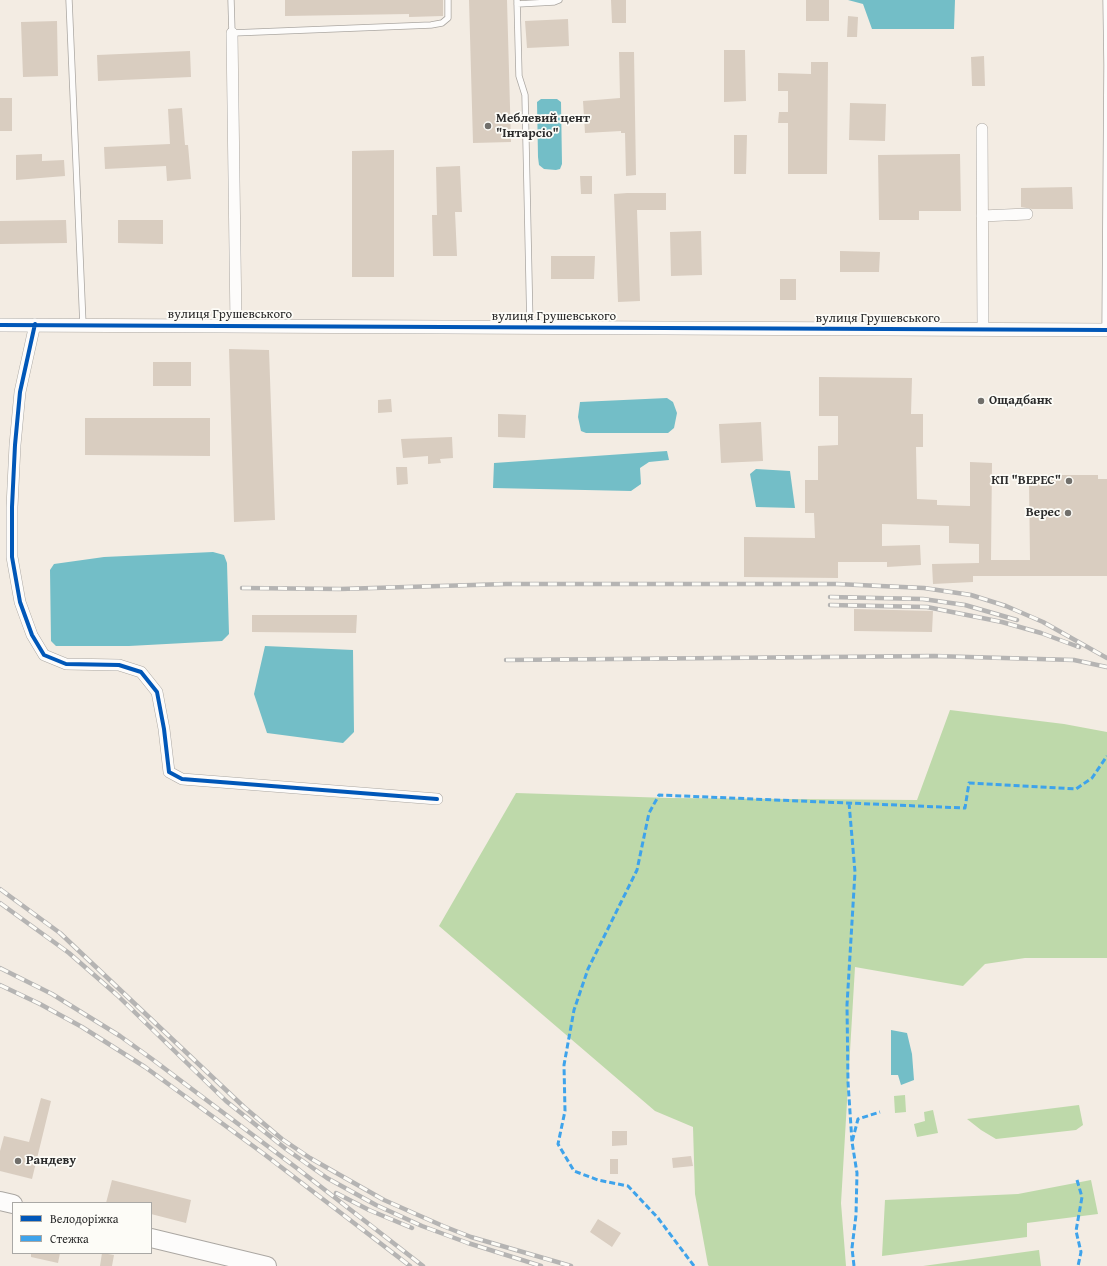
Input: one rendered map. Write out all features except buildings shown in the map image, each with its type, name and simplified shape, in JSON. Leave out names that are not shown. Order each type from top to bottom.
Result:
[{"type":"highway","points":[[0,1201],[12,1204]]},
{"type":"highway","points":[[152,1238],[268,1266]]},
{"type":"street","points":[[232,33],[236,325]]},
{"type":"street","points":[[982,129],[983,330]]},
{"type":"street","points":[[982,216],[1027,214]]},
{"type":"street","points":[[35,324],[20,392],[15,445],[12,507],[12,557],[20,602],[32,636],[44,655],[66,664],[119,665],[141,672],[157,692],[164,729],[169,772],[182,779],[437,799]]},
{"type":"street","name":"вулиця Грушевського","points":[[0,325],[1106,330]]},
{"type":"lane","points":[[69,0],[83,325]]},
{"type":"lane","points":[[231,0],[232,33],[431,25],[442,22],[448,18],[448,0]]},
{"type":"lane","points":[[530,327],[525,95],[519,76],[517,2],[554,2],[559,0]]},
{"type":"lane","points":[[1106,0],[1106,330]]},
{"type":"green space","points":[[950,710],[1064,724],[1107,732],[1107,958],[1025,958],[985,964],[963,986],[855,967],[841,1203],[846,1266],[709,1266],[695,1194],[693,1127],[655,1111],[439,926],[516,793],[669,798],[917,800]]},
{"type":"green space","points":[[905,1095],[906,1112],[895,1113],[894,1096]]},
{"type":"green space","points":[[1079,1105],[1083,1125],[1076,1130],[996,1139],[967,1119]]},
{"type":"green space","points":[[933,1110],[938,1133],[917,1137],[914,1124],[925,1121],[924,1112]]},
{"type":"green space","points":[[1091,1180],[1098,1214],[1027,1223],[1027,1237],[882,1256],[885,1200],[1018,1194]]},
{"type":"green space","points":[[1039,1250],[1041,1266],[923,1266]]},
{"type":"water","points":[[848,0],[955,0],[954,29],[872,29],[863,4]]},
{"type":"water","points":[[541,99],[557,99],[561,102],[562,164],[560,169],[556,170],[544,169],[539,165],[537,102]]},
{"type":"water","points":[[667,398],[673,402],[677,413],[674,428],[668,433],[586,433],[581,431],[578,417],[580,402]]},
{"type":"water","points":[[667,451],[669,460],[649,462],[640,468],[641,484],[631,491],[493,488],[494,463]]},
{"type":"water","points":[[756,469],[790,471],[795,508],[756,507],[750,474]]},
{"type":"water","points":[[213,552],[224,555],[227,563],[229,634],[222,641],[129,646],[56,646],[51,641],[50,570],[54,564],[104,557]]},
{"type":"water","points":[[265,646],[353,650],[354,732],[343,743],[267,733],[254,694]]},
{"type":"water","points":[[891,1030],[907,1033],[912,1054],[914,1080],[901,1085],[898,1075],[891,1075]]},
{"type":"railway","points":[[242,588],[340,589],[506,584],[837,584],[924,588],[971,595],[1006,606],[1043,622],[1107,658]]},
{"type":"railway","points":[[830,597],[923,599],[965,605],[1017,620]]},
{"type":"railway","points":[[830,605],[927,607],[1002,622],[1041,633],[1079,647]]},
{"type":"railway","points":[[506,660],[934,656],[1074,660],[1107,667]]},
{"type":"railway","points":[[0,889],[60,933],[244,1107],[282,1139],[310,1158],[384,1200],[443,1226],[471,1237],[571,1266]]},
{"type":"railway","points":[[0,903],[69,953],[117,995],[226,1101],[286,1149],[327,1178],[376,1205],[422,1226],[468,1243],[541,1266]]},
{"type":"railway","points":[[0,968],[52,994],[120,1036],[298,1169],[423,1266]]},
{"type":"railway","points":[[0,985],[40,1004],[82,1027],[145,1067],[264,1154],[410,1266]]},
{"type":"railway","points":[[336,1193],[369,1210],[412,1228]]},
{"type":"marked path","points":[[694,1266],[658,1218],[628,1186],[598,1180],[574,1171],[558,1144],[565,1111],[564,1065],[574,1010],[588,969],[637,870],[649,813],[659,795],[965,808],[969,783],[1076,789],[1092,778],[1107,756]]},
{"type":"marked path","points":[[849,803],[855,872],[847,1005],[848,1082],[852,1142]]},
{"type":"marked path","points":[[854,1266],[852,1248],[856,1215],[857,1173],[852,1142],[858,1119],[880,1112]]},
{"type":"marked path","points":[[1077,1180],[1082,1197],[1076,1231],[1081,1252],[1078,1266]]},
{"type":"cycle path","points":[[35,324],[20,392],[15,445],[12,507],[12,557],[20,602],[32,635],[44,655],[66,664],[119,665],[141,672],[157,692],[164,729],[169,772],[182,779],[437,799]]},
{"type":"cycle path","points":[[0,325],[1107,330]]},
{"type":"place","name":"Меблевий цент \"Інтарсіо\"","points":[[488,126]]},
{"type":"place","name":"Ощадбанк","points":[[981,401]]},
{"type":"place","name":"КП \"ВЕРЕС\"","points":[[1069,481]]},
{"type":"place","name":"Верес","points":[[1068,513]]},
{"type":"place","name":"Рандеву","points":[[18,1161]]}]
